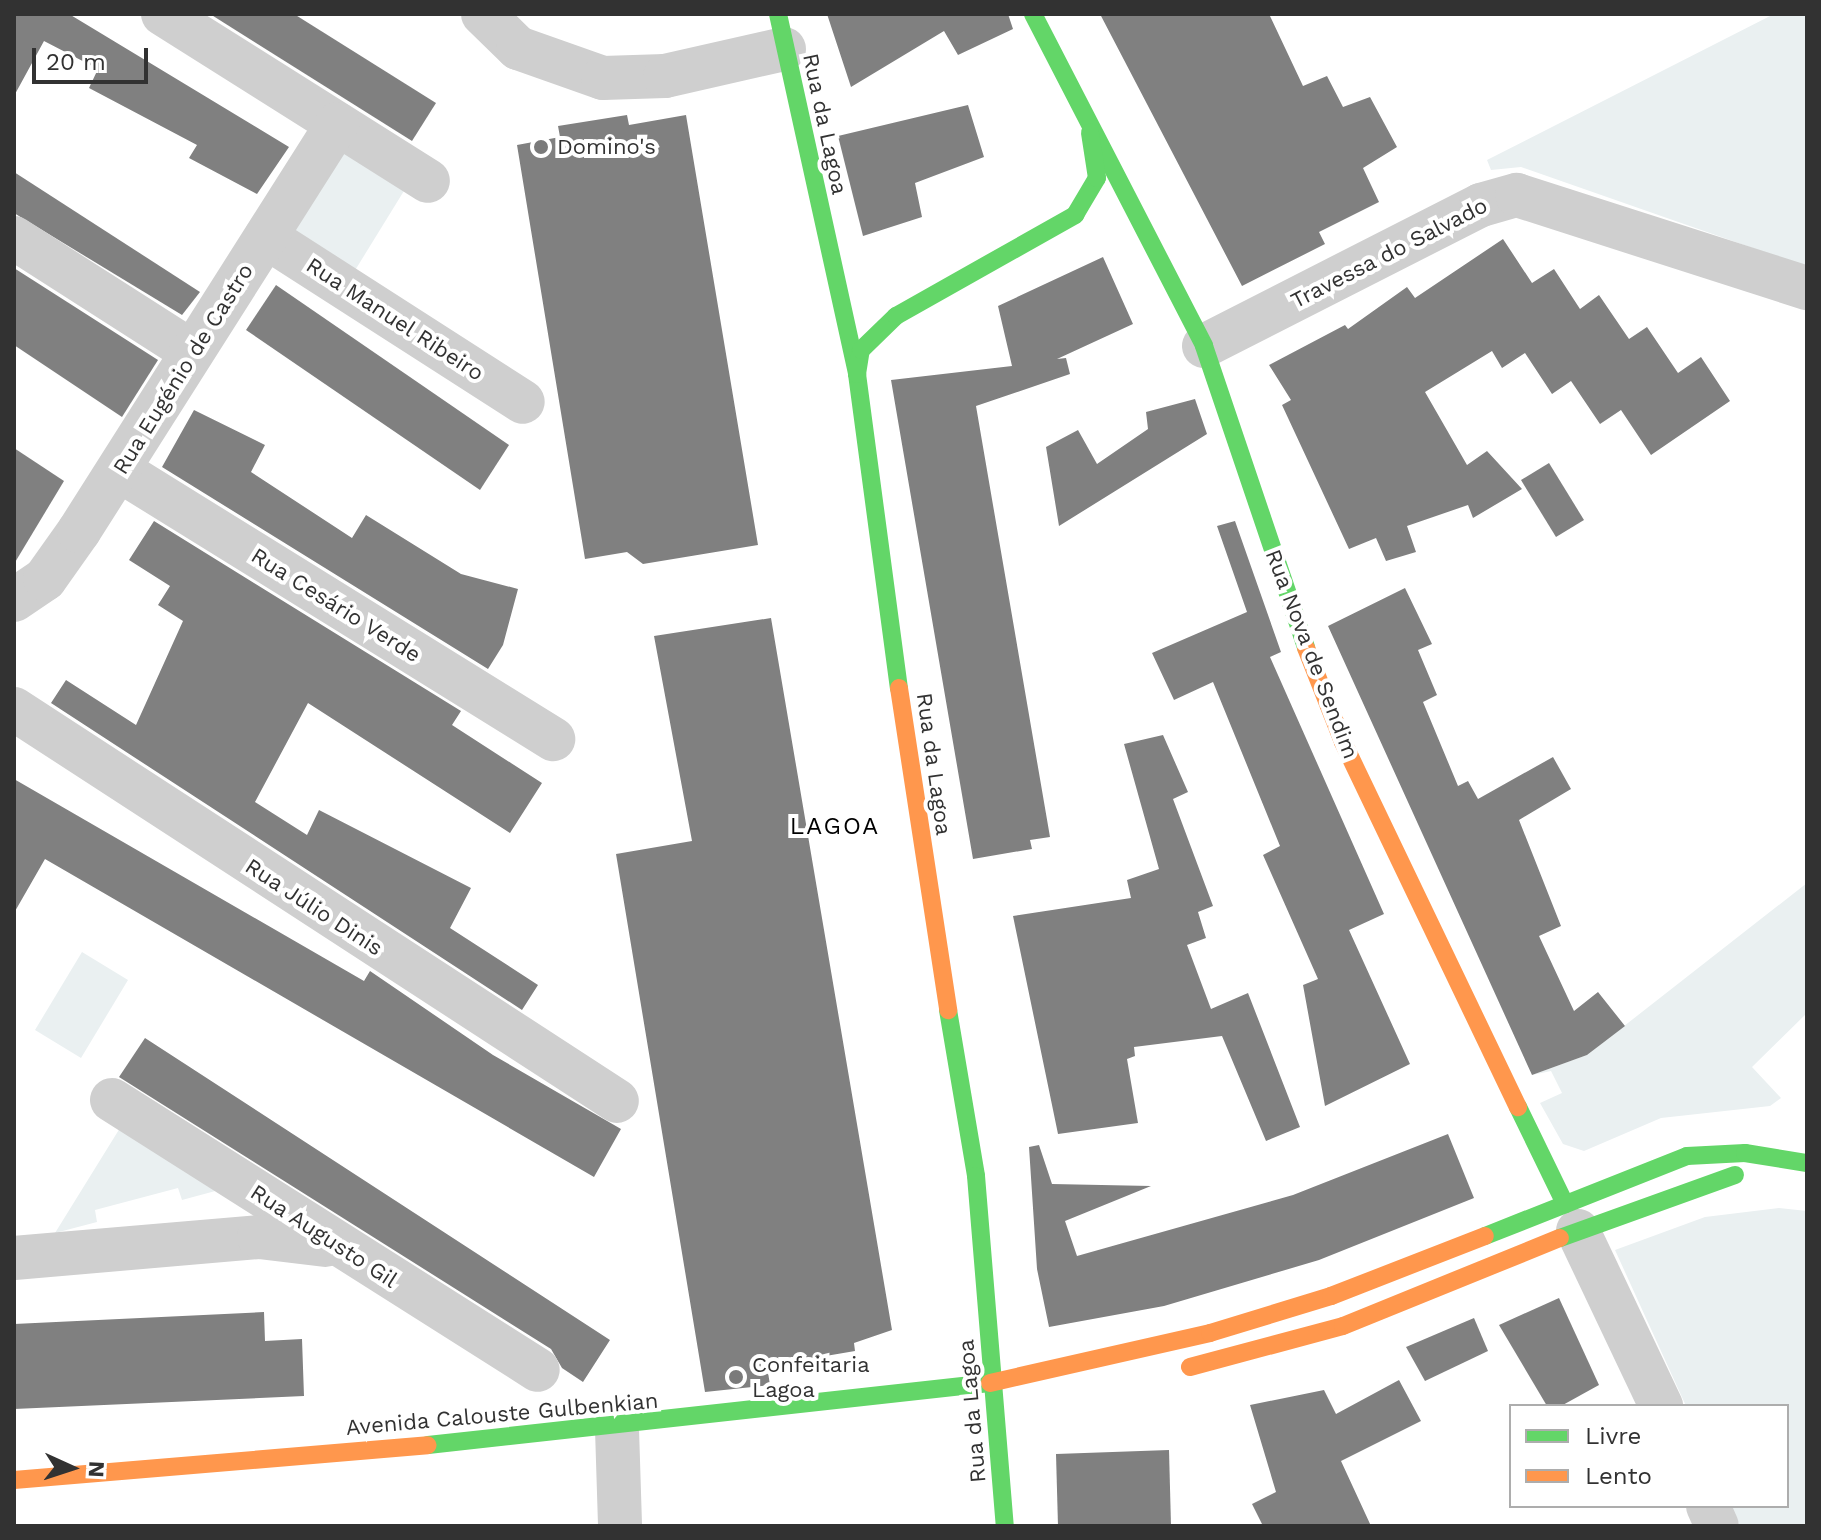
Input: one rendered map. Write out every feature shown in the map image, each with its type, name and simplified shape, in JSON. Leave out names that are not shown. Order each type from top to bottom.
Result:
[{"type":"main road","name":"Rua Nova de Sendim","points":[[1033,14],[1171,272],[1204,346],[1289,605],[1343,742],[1572,1217]]},
{"type":"main road","name":"Rua da Lagoa","points":[[781,31],[857,374],[916,814],[976,1176],[1005,1526]]},
{"type":"main road","points":[[1060,228],[1086,203],[1097,178],[1091,136],[1070,87]]},
{"type":"main road","points":[[1119,218],[1139,229],[1171,272]]},
{"type":"main road","points":[[857,374],[861,350],[875,332],[930,296],[1060,228],[1095,219]]},
{"type":"main road","points":[[836,273],[845,289],[871,299],[930,296]]},
{"type":"main road","points":[[1163,1372],[1343,1326],[1572,1217],[1687,1156],[1745,1153],[1807,1165]]},
{"type":"main road","points":[[1572,1217],[1711,1180],[1807,1165]]},
{"type":"main road","name":"Avenida Calouste Gulbenkian","points":[[14,1480],[617,1429],[993,1383],[1282,1312],[1572,1217]]},
{"type":"main road","name":"Avenida Calouste Gulbenkian","points":[[993,1383],[1083,1383]]},
{"type":"street","points":[[163,14],[428,181]]},
{"type":"street","points":[[483,14],[518,48],[603,78],[665,76],[781,31]]},
{"type":"street","name":"Rua Eugénio de Castro","points":[[24,579],[119,470],[191,351],[337,124]]},
{"type":"street","name":"Travessa do Salvado","points":[[1204,346],[1461,214],[1517,195],[1807,288]]},
{"type":"street","name":"Rua Manuel Ribeiro","points":[[266,237],[523,402]]},
{"type":"street","points":[[14,238],[191,351]]},
{"type":"street","name":"Rua Cesário Verde","points":[[119,470],[553,739]]},
{"type":"street","name":"Rua Júlio Dinis","points":[[14,709],[617,1101]]},
{"type":"street","name":"Rua Augusto Gil","points":[[112,1100],[538,1370]]},
{"type":"street","name":"Rua Nova de Sendim","points":[[1572,1217],[1660,1404]]},
{"type":"street","points":[[14,1258],[259,1237],[312,1241],[346,1251]]},
{"type":"street","points":[[617,1429],[620,1526]]},
{"type":"shaded area","points":[[1774,14],[1807,14],[1807,267],[1521,167],[1491,170],[1487,160]]},
{"type":"shaded area","points":[[342,145],[407,186],[354,272],[288,231]]},
{"type":"shaded area","points":[[1807,883],[1807,1013],[1752,1067],[1781,1098],[1770,1106],[1661,1118],[1584,1151],[1563,1144],[1540,1103],[1562,1093],[1551,1071],[1532,1075],[1587,1055]]},
{"type":"shaded area","points":[[82,952],[128,980],[81,1058],[35,1030]]},
{"type":"shaded area","points":[[120,1128],[219,1190],[182,1200],[178,1188],[95,1210],[97,1222],[55,1233]]},
{"type":"shaded area","points":[[1779,1208],[1807,1211],[1807,1526],[1740,1526],[1732,1508],[1789,1508],[1789,1404],[1685,1404],[1615,1250],[1705,1217]]},
{"type":"building","points":[[14,14],[69,14],[289,147],[257,194],[189,158],[197,145],[89,88],[98,69],[44,41],[14,96]]},
{"type":"building","points":[[210,14],[294,14],[436,103],[412,141]]},
{"type":"building","points":[[827,14],[1008,14],[1013,29],[958,55],[944,31],[851,87]]},
{"type":"building","points":[[1100,14],[1269,14],[1303,86],[1327,76],[1343,107],[1370,97],[1397,147],[1363,168],[1379,202],[1319,232],[1325,244],[1242,286]]},
{"type":"building","points":[[968,105],[984,157],[915,183],[922,217],[863,236],[838,136]]},
{"type":"building","points":[[627,115],[629,125],[686,115],[758,545],[643,564],[627,552],[585,559],[517,145],[560,137],[558,126]]},
{"type":"building","points":[[14,172],[200,292],[182,315],[14,213]]},
{"type":"building","points":[[1503,239],[1532,283],[1554,269],[1580,309],[1599,295],[1629,339],[1647,327],[1678,373],[1701,357],[1730,401],[1651,455],[1621,410],[1600,424],[1571,381],[1552,394],[1525,353],[1502,368],[1492,351],[1425,392],[1467,465],[1487,451],[1522,489],[1473,518],[1468,505],[1407,526],[1416,552],[1386,561],[1376,538],[1349,549],[1282,405],[1291,400],[1269,365],[1345,325],[1348,329],[1407,287],[1415,298]]},
{"type":"building","points":[[1103,257],[1133,324],[1057,359],[1066,358],[1070,374],[976,406],[1050,837],[1030,840],[1032,849],[973,859],[891,380],[1012,366],[998,306]]},
{"type":"building","points":[[14,268],[158,360],[122,417],[14,345]]},
{"type":"building","points":[[276,285],[509,445],[480,490],[246,330]]},
{"type":"building","points":[[1195,399],[1207,434],[1059,526],[1046,447],[1078,430],[1097,464],[1148,429],[1146,412]]},
{"type":"building","points":[[194,410],[265,445],[251,472],[352,538],[366,515],[461,574],[518,589],[503,645],[488,669],[162,467]]},
{"type":"building","points":[[14,448],[64,481],[14,564]]},
{"type":"building","points":[[1549,463],[1584,520],[1556,537],[1521,480]]},
{"type":"building","points":[[154,521],[461,711],[452,725],[542,783],[510,833],[308,703],[255,802],[307,835],[319,810],[471,888],[450,928],[538,985],[522,1010],[51,703],[66,680],[136,725],[183,621],[158,605],[170,586],[129,560]]},
{"type":"building","points":[[1235,521],[1281,652],[1270,657],[1384,914],[1349,930],[1410,1064],[1325,1106],[1303,985],[1318,979],[1263,855],[1280,846],[1213,682],[1174,700],[1152,653],[1247,612],[1217,526]]},
{"type":"building","points":[[1405,588],[1432,644],[1418,650],[1437,695],[1423,702],[1458,786],[1468,781],[1478,799],[1553,757],[1571,789],[1519,820],[1561,926],[1539,936],[1574,1011],[1598,992],[1625,1026],[1587,1055],[1532,1075],[1328,626]]},
{"type":"building","points":[[771,618],[892,1330],[854,1343],[855,1351],[767,1366],[770,1385],[705,1392],[616,854],[692,841],[654,636]]},
{"type":"building","points":[[1163,735],[1188,792],[1173,799],[1213,906],[1198,912],[1206,938],[1187,945],[1211,1009],[1248,993],[1300,1127],[1266,1141],[1222,1036],[1134,1047],[1135,1056],[1127,1059],[1138,1123],[1058,1134],[1013,916],[1131,898],[1127,880],[1159,869],[1124,744]]},
{"type":"building","points":[[14,779],[364,981],[370,971],[493,1055],[621,1129],[594,1177],[45,859],[14,913]]},
{"type":"building","points":[[145,1038],[610,1340],[583,1382],[562,1368],[551,1349],[119,1077]]},
{"type":"building","points":[[1448,1134],[1474,1198],[1319,1260],[1164,1306],[1049,1327],[1037,1269],[1029,1147],[1039,1145],[1052,1184],[1151,1186],[1065,1221],[1077,1256],[1293,1195]]},
{"type":"building","points":[[1559,1298],[1599,1385],[1565,1404],[1546,1404],[1499,1325]]},
{"type":"building","points":[[264,1312],[265,1341],[302,1339],[304,1396],[14,1409],[14,1324]]},
{"type":"building","points":[[1474,1318],[1488,1351],[1425,1381],[1406,1347]]},
{"type":"building","points":[[1399,1380],[1421,1421],[1341,1461],[1371,1526],[1263,1526],[1252,1504],[1276,1492],[1250,1405],[1324,1390],[1336,1414]]},
{"type":"building","points":[[1169,1450],[1171,1526],[1058,1526],[1056,1454]]},
{"type":"traffic: fast","points":[[778,14],[857,374],[899,688]]},
{"type":"traffic: fast","points":[[1033,14],[1204,346],[1306,648]]},
{"type":"traffic: fast","points":[[857,374],[861,350],[896,316],[1075,215],[1097,178],[1090,133]]},
{"type":"traffic: fast","points":[[948,1010],[976,1176],[1005,1526]]},
{"type":"traffic: fast","points":[[1518,1107],[1565,1204]]},
{"type":"traffic: fast","points":[[1485,1236],[1687,1156],[1745,1153],[1807,1163]]},
{"type":"traffic: fast","points":[[1560,1238],[1735,1175]]},
{"type":"traffic: fast","points":[[428,1445],[990,1383]]},
{"type":"traffic: slow","points":[[1306,648],[1343,742],[1518,1107]]},
{"type":"traffic: slow","points":[[899,688],[948,1010]]},
{"type":"traffic: slow","points":[[990,1383],[1210,1333],[1331,1296],[1485,1236]]},
{"type":"traffic: slow","points":[[1190,1367],[1343,1326],[1560,1238]]},
{"type":"traffic: slow","points":[[14,1480],[428,1445]]},
{"type":"place","name":"Domino's","points":[[541,147]]},
{"type":"place","name":"Confeitaria Lagoa","points":[[736,1377]]},
{"type":"district","name":"LAGOA","points":[[835,827]]}]
